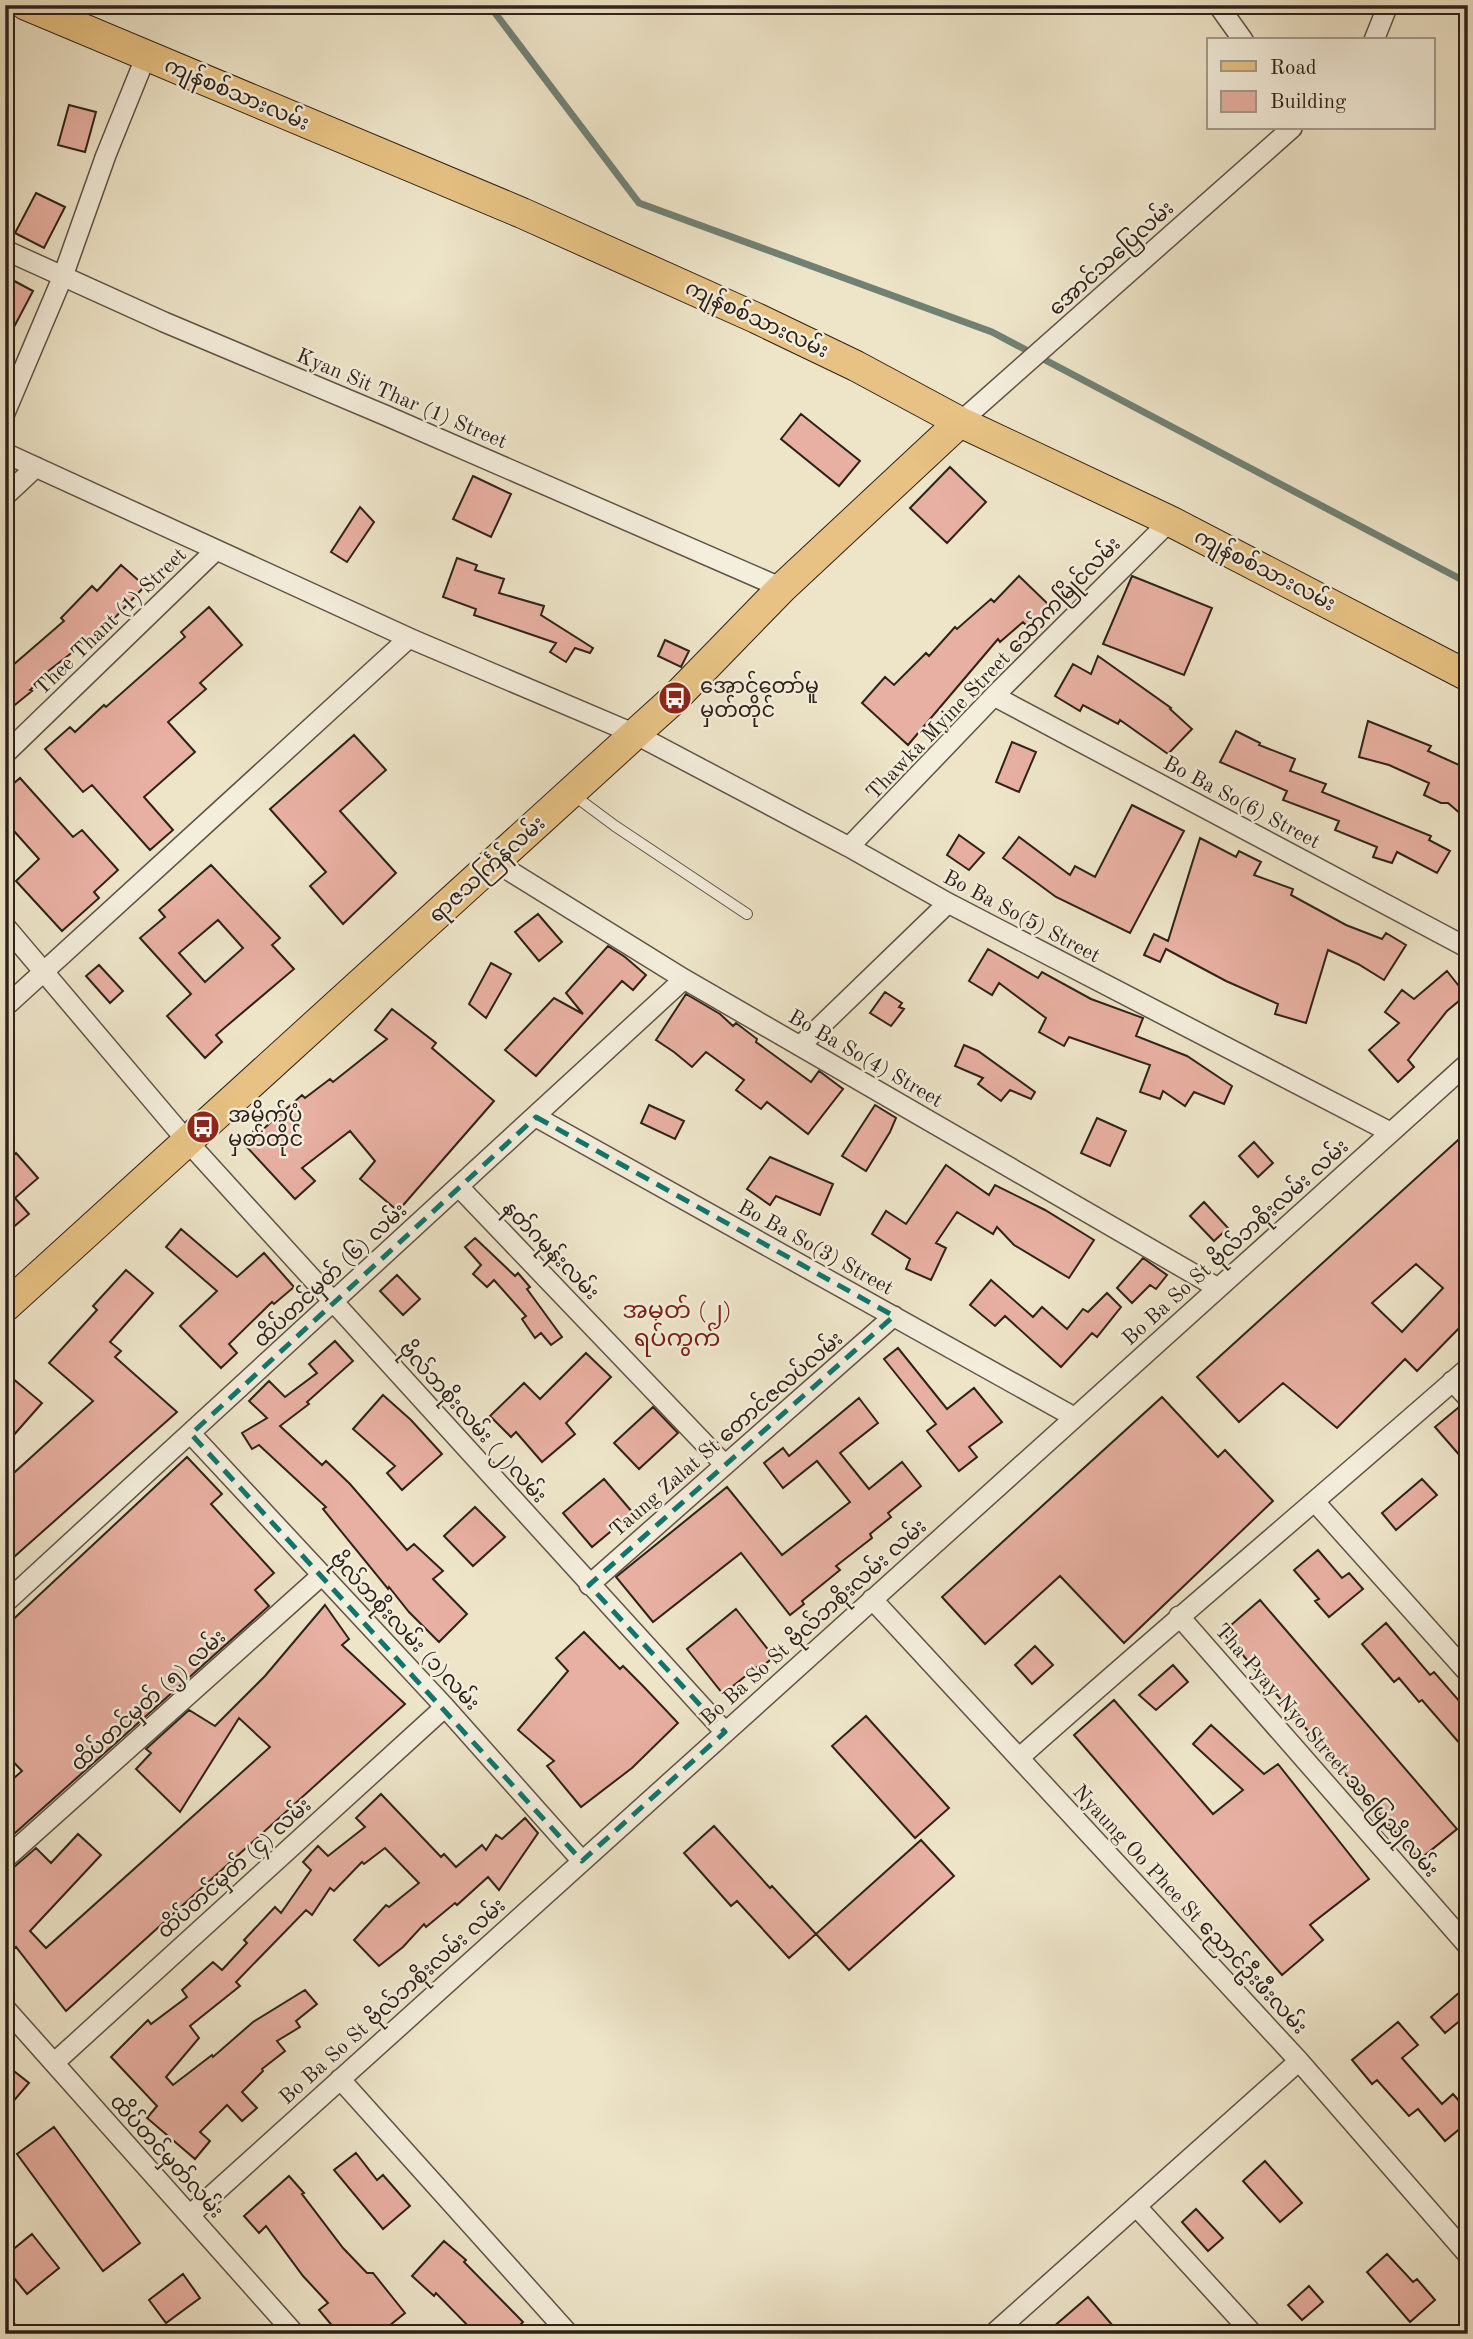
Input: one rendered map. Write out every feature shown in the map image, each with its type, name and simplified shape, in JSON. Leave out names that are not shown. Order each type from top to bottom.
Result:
[{"type":"main road","name":"ကျန်စစ်သားလမ်း","points":[[26,5],[522,213],[744,312],[856,366],[960,422],[1170,521],[1468,676]]},
{"type":"main road","name":"ရာဇသင်္ကြန်လမ်း","points":[[5,1307],[675,698],[782,588],[960,422]]},
{"type":"street","points":[[1218,5],[1242,38]]},
{"type":"street","points":[[1375,38],[1388,5]]},
{"type":"street","points":[[5,414],[63,276],[106,155],[146,56]]},
{"type":"street","name":"အောင်သပြေလမ်း","points":[[960,422],[1290,130]]},
{"type":"street","name":"Kyan Sit Thar (1) Street","points":[[5,250],[164,322],[782,588]]},
{"type":"street","name":"Bo Ba So(5) Street","points":[[5,453],[410,638],[635,734],[849,847],[948,904],[1390,1132]]},
{"type":"street","points":[[5,496],[36,467]]},
{"type":"street","name":"Thawka Myine Street သော်ကမြိုင်လမ်း","points":[[849,847],[994,696],[1170,521]]},
{"type":"street","name":"Thee Thant (1) Street","points":[[5,754],[216,550]]},
{"type":"street","points":[[5,1007],[410,638]]},
{"type":"street","name":"Bo Ba So(6) Street","points":[[994,696],[1468,948]]},
{"type":"street","name":"Bo Ba So(4) Street","points":[[495,862],[684,979],[1218,1288]]},
{"type":"street","points":[[800,1046],[948,904]]},
{"type":"street","name":"ဗိုလ်ဘစိုးလမ်း (၂)လမ်း","points":[[5,926],[187,1141],[725,1732]]},
{"type":"street","name":"ထိပ်တင်မှတ် (၆) လမ်း","points":[[5,1603],[684,979]]},
{"type":"street","name":"Bo Ba So St ဗိုလ်ဘစိုးလမ်း လမ်း","points":[[190,2215],[1468,1062]]},
{"type":"street","name":"Bo Ba So(3) Street","points":[[536,1116],[1074,1417]]},
{"type":"street","name":"နတ်ဂမုန်းလမ်း","points":[[460,1187],[724,1465]]},
{"type":"street","name":"Taung Zalat St တောင်ဇလပ်လမ်း","points":[[589,1585],[894,1316]]},
{"type":"street","points":[[1019,1758],[1179,1616],[1468,1368]]},
{"type":"street","points":[[1452,1381],[1468,1398]]},
{"type":"street","name":"ဗိုလ်ဘစိုးလမ်း (၁)လမ်း","points":[[191,1434],[445,1707],[582,1861]]},
{"type":"street","points":[[1315,1502],[1468,1673]]},
{"type":"street","name":"ထိပ်တင်မှတ် (၅) လမ်း","points":[[5,1859],[322,1575]]},
{"type":"street","name":"Nyaung Oo Phee St ညောင်ဦးဖီးလမ်း","points":[[872,1599],[1299,2061],[1468,2255]]},
{"type":"street","name":"Tha Pyay Nyo Street သပြေညိုလမ်း","points":[[1179,1616],[1468,1945]]},
{"type":"street","name":"ထိပ်တင်မှတ် (၄) လမ်း","points":[[54,2063],[445,1707]]},
{"type":"street","name":"ထိပ်တင်မှတ်လမ်း","points":[[5,2008],[295,2334]]},
{"type":"street","points":[[993,2334],[1299,2061]]},
{"type":"street","points":[[340,2079],[569,2334]]},
{"type":"street","points":[[1136,2206],[1253,2334]]},
{"type":"street","points":[[5,2328],[10,2334]]},
{"type":"lane","points":[[572,793],[615,826],[747,914]]},
{"type":"highlighted area","points":[[536,1117],[894,1316],[589,1585],[725,1732],[582,1861],[191,1434]]},
{"type":"building","points":[[69,105],[96,112],[85,152],[58,145]]},
{"type":"building","points":[[36,193],[65,207],[44,248],[15,233]]},
{"type":"building","points":[[5,276],[33,291],[5,344]]},
{"type":"building","points":[[801,414],[860,461],[839,486],[781,439]]},
{"type":"building","points":[[950,467],[986,502],[947,543],[910,508]]},
{"type":"building","points":[[473,476],[511,494],[491,537],[453,519]]},
{"type":"building","points":[[360,507],[374,522],[347,562],[331,552]]},
{"type":"building","points":[[457,558],[477,565],[475,570],[504,579],[499,593],[544,606],[541,615],[593,648],[590,653],[575,648],[566,662],[550,652],[556,643],[474,615],[476,609],[443,597]]},
{"type":"building","points":[[121,565],[145,586],[109,624],[106,622],[92,637],[47,672],[48,674],[30,690],[32,691],[5,713],[5,672],[64,621],[61,618],[92,586],[97,591]]},
{"type":"building","points":[[1019,576],[1050,606],[1029,628],[1023,622],[1000,642],[998,639],[908,745],[862,703],[885,677],[894,685],[926,653],[929,656],[955,627],[957,629],[991,599],[994,602]]},
{"type":"building","points":[[1132,576],[1212,608],[1184,675],[1103,644]]},
{"type":"building","points":[[209,607],[242,645],[200,683],[206,689],[168,722],[195,752],[144,797],[173,830],[150,850],[92,785],[83,792],[45,749],[70,727],[75,732],[104,705],[106,707],[185,637],[181,632]]},
{"type":"building","points":[[665,640],[689,651],[681,667],[658,656]]},
{"type":"building","points":[[1098,656],[1171,708],[1192,729],[1168,754],[1120,720],[1118,724],[1083,705],[1080,711],[1055,696],[1073,664],[1091,674]]},
{"type":"building","points":[[1368,721],[1431,746],[1428,751],[1468,769],[1468,820],[1448,803],[1441,803],[1424,795],[1429,783],[1389,765],[1359,757]]},
{"type":"building","points":[[1236,731],[1260,743],[1259,745],[1295,759],[1290,771],[1326,784],[1322,792],[1431,836],[1429,840],[1450,851],[1437,873],[1397,852],[1392,863],[1373,857],[1377,847],[1335,830],[1339,821],[1283,800],[1287,791],[1220,762]]},
{"type":"building","points":[[354,735],[386,770],[340,811],[396,873],[343,924],[310,886],[326,872],[270,809]]},
{"type":"building","points":[[1012,742],[1036,752],[1019,792],[996,782]]},
{"type":"building","points":[[20,778],[73,837],[82,830],[118,870],[94,892],[99,898],[62,931],[16,881],[39,859],[5,821],[5,791]]},
{"type":"building","points":[[1132,805],[1184,831],[1130,933],[1056,897],[1003,858],[1019,837],[1070,875],[1075,866],[1095,877]]},
{"type":"building","points":[[959,835],[984,853],[969,870],[947,855]]},
{"type":"building","points":[[1200,838],[1236,857],[1239,851],[1261,862],[1254,875],[1293,889],[1291,895],[1346,925],[1382,939],[1386,933],[1406,945],[1384,980],[1328,950],[1306,1023],[1275,1014],[1278,1004],[1226,981],[1166,949],[1160,962],[1144,955],[1154,934],[1168,941]]},
{"type":"building","points":[[211,865],[280,938],[272,945],[294,969],[216,1035],[222,1042],[205,1058],[167,1016],[191,994],[140,938],[165,917],[159,910]],"holes":[[[218,920],[243,948],[205,982],[179,953]]]},
{"type":"building","points":[[538,914],[562,942],[539,961],[515,932]]},
{"type":"building","points":[[608,946],[646,975],[633,990],[622,981],[536,1076],[505,1050],[554,998],[583,1014],[566,993]]},
{"type":"building","points":[[988,949],[1038,978],[1042,972],[1091,999],[1143,1018],[1136,1036],[1187,1056],[1232,1086],[1224,1104],[1194,1092],[1185,1106],[1163,1091],[1160,1099],[1140,1092],[1150,1065],[1069,1037],[1064,1046],[1039,1032],[1046,1018],[999,983],[992,995],[969,981]]},
{"type":"building","points":[[491,963],[511,974],[486,1018],[469,1004]]},
{"type":"building","points":[[99,965],[123,991],[110,1003],[86,976]]},
{"type":"building","points":[[1447,971],[1466,995],[1447,1011],[1408,1060],[1414,1067],[1398,1082],[1369,1050],[1399,1023],[1385,1012],[1402,990],[1414,999]]},
{"type":"building","points":[[885,992],[902,1003],[899,1007],[904,1009],[891,1026],[870,1013]]},
{"type":"building","points":[[686,994],[720,1014],[733,1026],[736,1023],[757,1039],[756,1042],[811,1082],[819,1071],[843,1089],[808,1134],[767,1102],[761,1109],[736,1090],[744,1080],[706,1052],[692,1067],[656,1040]]},
{"type":"building","points":[[392,1009],[436,1043],[432,1048],[494,1101],[398,1211],[360,1179],[375,1161],[350,1131],[302,1168],[315,1181],[295,1199],[245,1145],[302,1095],[305,1098],[330,1079],[333,1082],[387,1039],[375,1030]]},
{"type":"building","points":[[964,1045],[978,1051],[1035,1092],[1031,1099],[1010,1090],[1001,1101],[978,1084],[983,1078],[955,1066]]},
{"type":"building","points":[[649,1105],[684,1121],[675,1139],[641,1123]]},
{"type":"building","points":[[875,1105],[896,1118],[866,1171],[842,1156]]},
{"type":"building","points":[[1097,1118],[1126,1131],[1110,1166],[1081,1153]]},
{"type":"building","points":[[1468,1131],[1468,1319],[1417,1371],[1405,1359],[1337,1428],[1283,1383],[1239,1422],[1197,1377]],"holes":[[[1416,1264],[1443,1288],[1402,1332],[1372,1303]]]},
{"type":"building","points":[[1254,1142],[1273,1163],[1258,1177],[1239,1156]]},
{"type":"building","points":[[16,1153],[38,1178],[15,1198],[29,1214],[5,1234],[5,1162]]},
{"type":"building","points":[[770,1157],[833,1184],[820,1215],[776,1196],[770,1205],[747,1189]]},
{"type":"building","points":[[946,1165],[989,1195],[995,1185],[1045,1210],[1094,1240],[1069,1278],[1014,1245],[997,1227],[993,1234],[957,1212],[936,1243],[946,1248],[931,1280],[906,1269],[910,1259],[872,1234],[886,1211],[906,1224]]},
{"type":"building","points":[[1204,1202],[1228,1228],[1214,1241],[1190,1216]]},
{"type":"building","points":[[181,1229],[237,1277],[264,1253],[294,1287],[274,1304],[272,1302],[229,1344],[237,1353],[221,1368],[180,1326],[217,1291],[166,1247]]},
{"type":"building","points":[[475,1238],[515,1276],[518,1273],[562,1337],[551,1345],[541,1333],[535,1338],[522,1319],[526,1316],[494,1280],[487,1287],[473,1274],[481,1265],[465,1247]]},
{"type":"building","points":[[1143,1258],[1167,1275],[1156,1289],[1150,1285],[1132,1303],[1117,1288]]},
{"type":"building","points":[[126,1270],[153,1293],[110,1342],[121,1351],[115,1357],[177,1412],[5,1565],[5,1481],[93,1401],[49,1363],[97,1310],[93,1306]]},
{"type":"building","points":[[397,1275],[420,1299],[403,1315],[380,1291]]},
{"type":"building","points":[[991,1280],[1033,1317],[1042,1307],[1067,1329],[1083,1309],[1088,1312],[1107,1293],[1121,1307],[1097,1337],[1092,1333],[1061,1367],[1005,1316],[995,1326],[970,1305]]},
{"type":"building","points":[[335,1341],[353,1361],[307,1402],[309,1404],[280,1426],[322,1465],[326,1461],[350,1484],[407,1550],[414,1544],[443,1571],[433,1579],[467,1614],[439,1642],[389,1587],[388,1589],[323,1509],[326,1507],[259,1445],[252,1449],[242,1433],[267,1418],[249,1401],[269,1381],[285,1397],[317,1373],[309,1364]]},
{"type":"building","points":[[898,1348],[947,1409],[974,1388],[1002,1422],[969,1447],[977,1457],[959,1471],[927,1431],[936,1424],[884,1359]]},
{"type":"building","points":[[586,1353],[611,1377],[566,1423],[575,1434],[542,1462],[516,1432],[511,1437],[490,1416],[524,1383],[540,1399]]},
{"type":"building","points":[[5,1372],[42,1403],[5,1445]]},
{"type":"building","points":[[383,1395],[411,1420],[442,1454],[402,1490],[387,1473],[395,1466],[353,1429]]},
{"type":"building","points":[[1162,1397],[1218,1457],[1225,1450],[1273,1501],[1124,1643],[1060,1576],[985,1644],[942,1597]]},
{"type":"building","points":[[859,1398],[878,1423],[840,1453],[869,1489],[902,1462],[921,1486],[888,1513],[891,1517],[870,1534],[872,1538],[836,1566],[840,1570],[802,1601],[804,1604],[790,1615],[741,1553],[653,1622],[616,1577],[727,1487],[782,1555],[850,1502],[817,1461],[783,1488],[764,1463],[783,1448],[789,1456]]},
{"type":"building","points":[[653,1407],[678,1433],[639,1469],[614,1443]]},
{"type":"building","points":[[1459,1407],[1468,1410],[1468,1465],[1435,1427]]},
{"type":"building","points":[[187,1457],[222,1494],[211,1504],[274,1573],[255,1590],[269,1606],[5,1842],[5,1786],[22,1771],[5,1753],[5,1627]]},
{"type":"building","points":[[604,1479],[633,1513],[592,1547],[563,1513]]},
{"type":"building","points":[[1422,1479],[1437,1495],[1396,1530],[1382,1513]]},
{"type":"building","points":[[475,1507],[505,1537],[473,1566],[444,1536]]},
{"type":"building","points":[[1318,1550],[1342,1578],[1349,1573],[1363,1589],[1329,1617],[1315,1601],[1319,1599],[1294,1570]]},
{"type":"building","points":[[1260,1600],[1457,1829],[1419,1860],[1223,1632]]},
{"type":"building","points":[[325,1605],[349,1639],[342,1645],[405,1704],[66,2011],[16,1947],[5,1956],[5,1871],[13,1868],[36,1848],[51,1863],[78,1834],[101,1855],[30,1931],[46,1948],[270,1747],[239,1718],[180,1812],[136,1769],[151,1753],[146,1749],[189,1710],[215,1726],[265,1676]]},
{"type":"building","points":[[736,1609],[774,1657],[760,1668],[758,1666],[723,1694],[687,1649]]},
{"type":"building","points":[[1386,1623],[1430,1675],[1434,1672],[1468,1711],[1468,1753],[1422,1700],[1419,1702],[1399,1678],[1394,1682],[1362,1644]]},
{"type":"building","points":[[584,1632],[620,1669],[623,1666],[678,1723],[632,1768],[581,1807],[547,1766],[554,1761],[518,1730],[568,1671],[556,1658]]},
{"type":"building","points":[[1035,1646],[1053,1665],[1032,1684],[1015,1665]]},
{"type":"building","points":[[1173,1665],[1188,1682],[1156,1710],[1139,1695]]},
{"type":"building","points":[[1114,1700],[1213,1814],[1243,1790],[1193,1744],[1211,1725],[1264,1774],[1278,1764],[1369,1879],[1310,1925],[1323,1940],[1282,1975],[1074,1735]]},
{"type":"building","points":[[866,1716],[949,1808],[915,1838],[832,1746]]},
{"type":"building","points":[[381,1794],[441,1857],[444,1854],[456,1867],[482,1845],[486,1850],[496,1835],[502,1839],[525,1818],[538,1833],[499,1890],[488,1877],[457,1905],[455,1903],[426,1927],[424,1924],[403,1947],[379,1966],[354,1940],[386,1905],[389,1907],[419,1883],[385,1848],[364,1864],[362,1862],[334,1891],[330,1888],[312,1915],[306,1910],[236,1982],[240,1986],[190,2026],[199,2038],[166,2077],[173,2085],[212,2055],[213,2057],[253,2022],[305,1990],[317,2004],[296,2021],[300,2027],[277,2041],[285,2051],[262,2069],[242,2092],[257,2108],[242,2121],[227,2105],[200,2132],[210,2141],[195,2159],[147,2118],[157,2106],[111,2057],[148,2020],[151,2024],[187,1997],[182,1990],[213,1962],[222,1970],[247,1943],[244,1940],[275,1907],[281,1913],[311,1870],[303,1862],[318,1846],[328,1856],[365,1827],[356,1818]]},
{"type":"building","points":[[714,1826],[816,1934],[789,1958],[737,1901],[731,1906],[684,1853]]},
{"type":"building","points":[[921,1840],[954,1876],[849,1970],[816,1934]]},
{"type":"building","points":[[1468,1985],[1468,2014],[1445,2033],[1431,2017]]},
{"type":"building","points":[[1398,2022],[1418,2045],[1402,2058],[1442,2104],[1453,2094],[1468,2111],[1468,2122],[1445,2141],[1418,2109],[1409,2116],[1377,2080],[1372,2084],[1352,2060]]},
{"type":"building","points":[[5,2064],[29,2083],[5,2111]]},
{"type":"building","points":[[54,2127],[140,2243],[103,2271],[17,2154]]},
{"type":"building","points":[[356,2153],[377,2180],[383,2175],[410,2206],[383,2229],[334,2170]]},
{"type":"building","points":[[1265,2161],[1302,2203],[1280,2222],[1243,2181]]},
{"type":"building","points":[[289,2176],[343,2248],[367,2273],[373,2273],[405,2313],[379,2334],[339,2334],[319,2310],[328,2303],[303,2276],[266,2226],[259,2233],[244,2216]]},
{"type":"building","points":[[1196,2209],[1223,2238],[1208,2251],[1182,2222]]},
{"type":"building","points":[[32,2234],[59,2268],[27,2294],[5,2267],[5,2256]]},
{"type":"building","points":[[444,2241],[466,2260],[464,2262],[523,2322],[511,2334],[476,2334],[436,2293],[434,2296],[412,2276]]},
{"type":"building","points":[[1387,2254],[1413,2282],[1417,2279],[1435,2300],[1410,2322],[1367,2272]]},
{"type":"building","points":[[183,2274],[200,2298],[166,2323],[149,2300]]},
{"type":"building","points":[[1309,2286],[1323,2302],[1302,2320],[1288,2305]]},
{"type":"building","points":[[1088,2297],[1120,2334],[1045,2334]]},
{"type":"waterway","points":[[489,5],[639,203],[992,332],[1468,583]]},
{"type":"place","name":"အောင်တော်မူ မှတ်တိုင်","points":[[675,698]]},
{"type":"place","name":"အမှိုက်ပုံ မှတ်တိုင်","points":[[203,1127]]},
{"type":"district","name":"အမှတ် (၂) ရပ်ကွက်","points":[[677,1324]]}]
